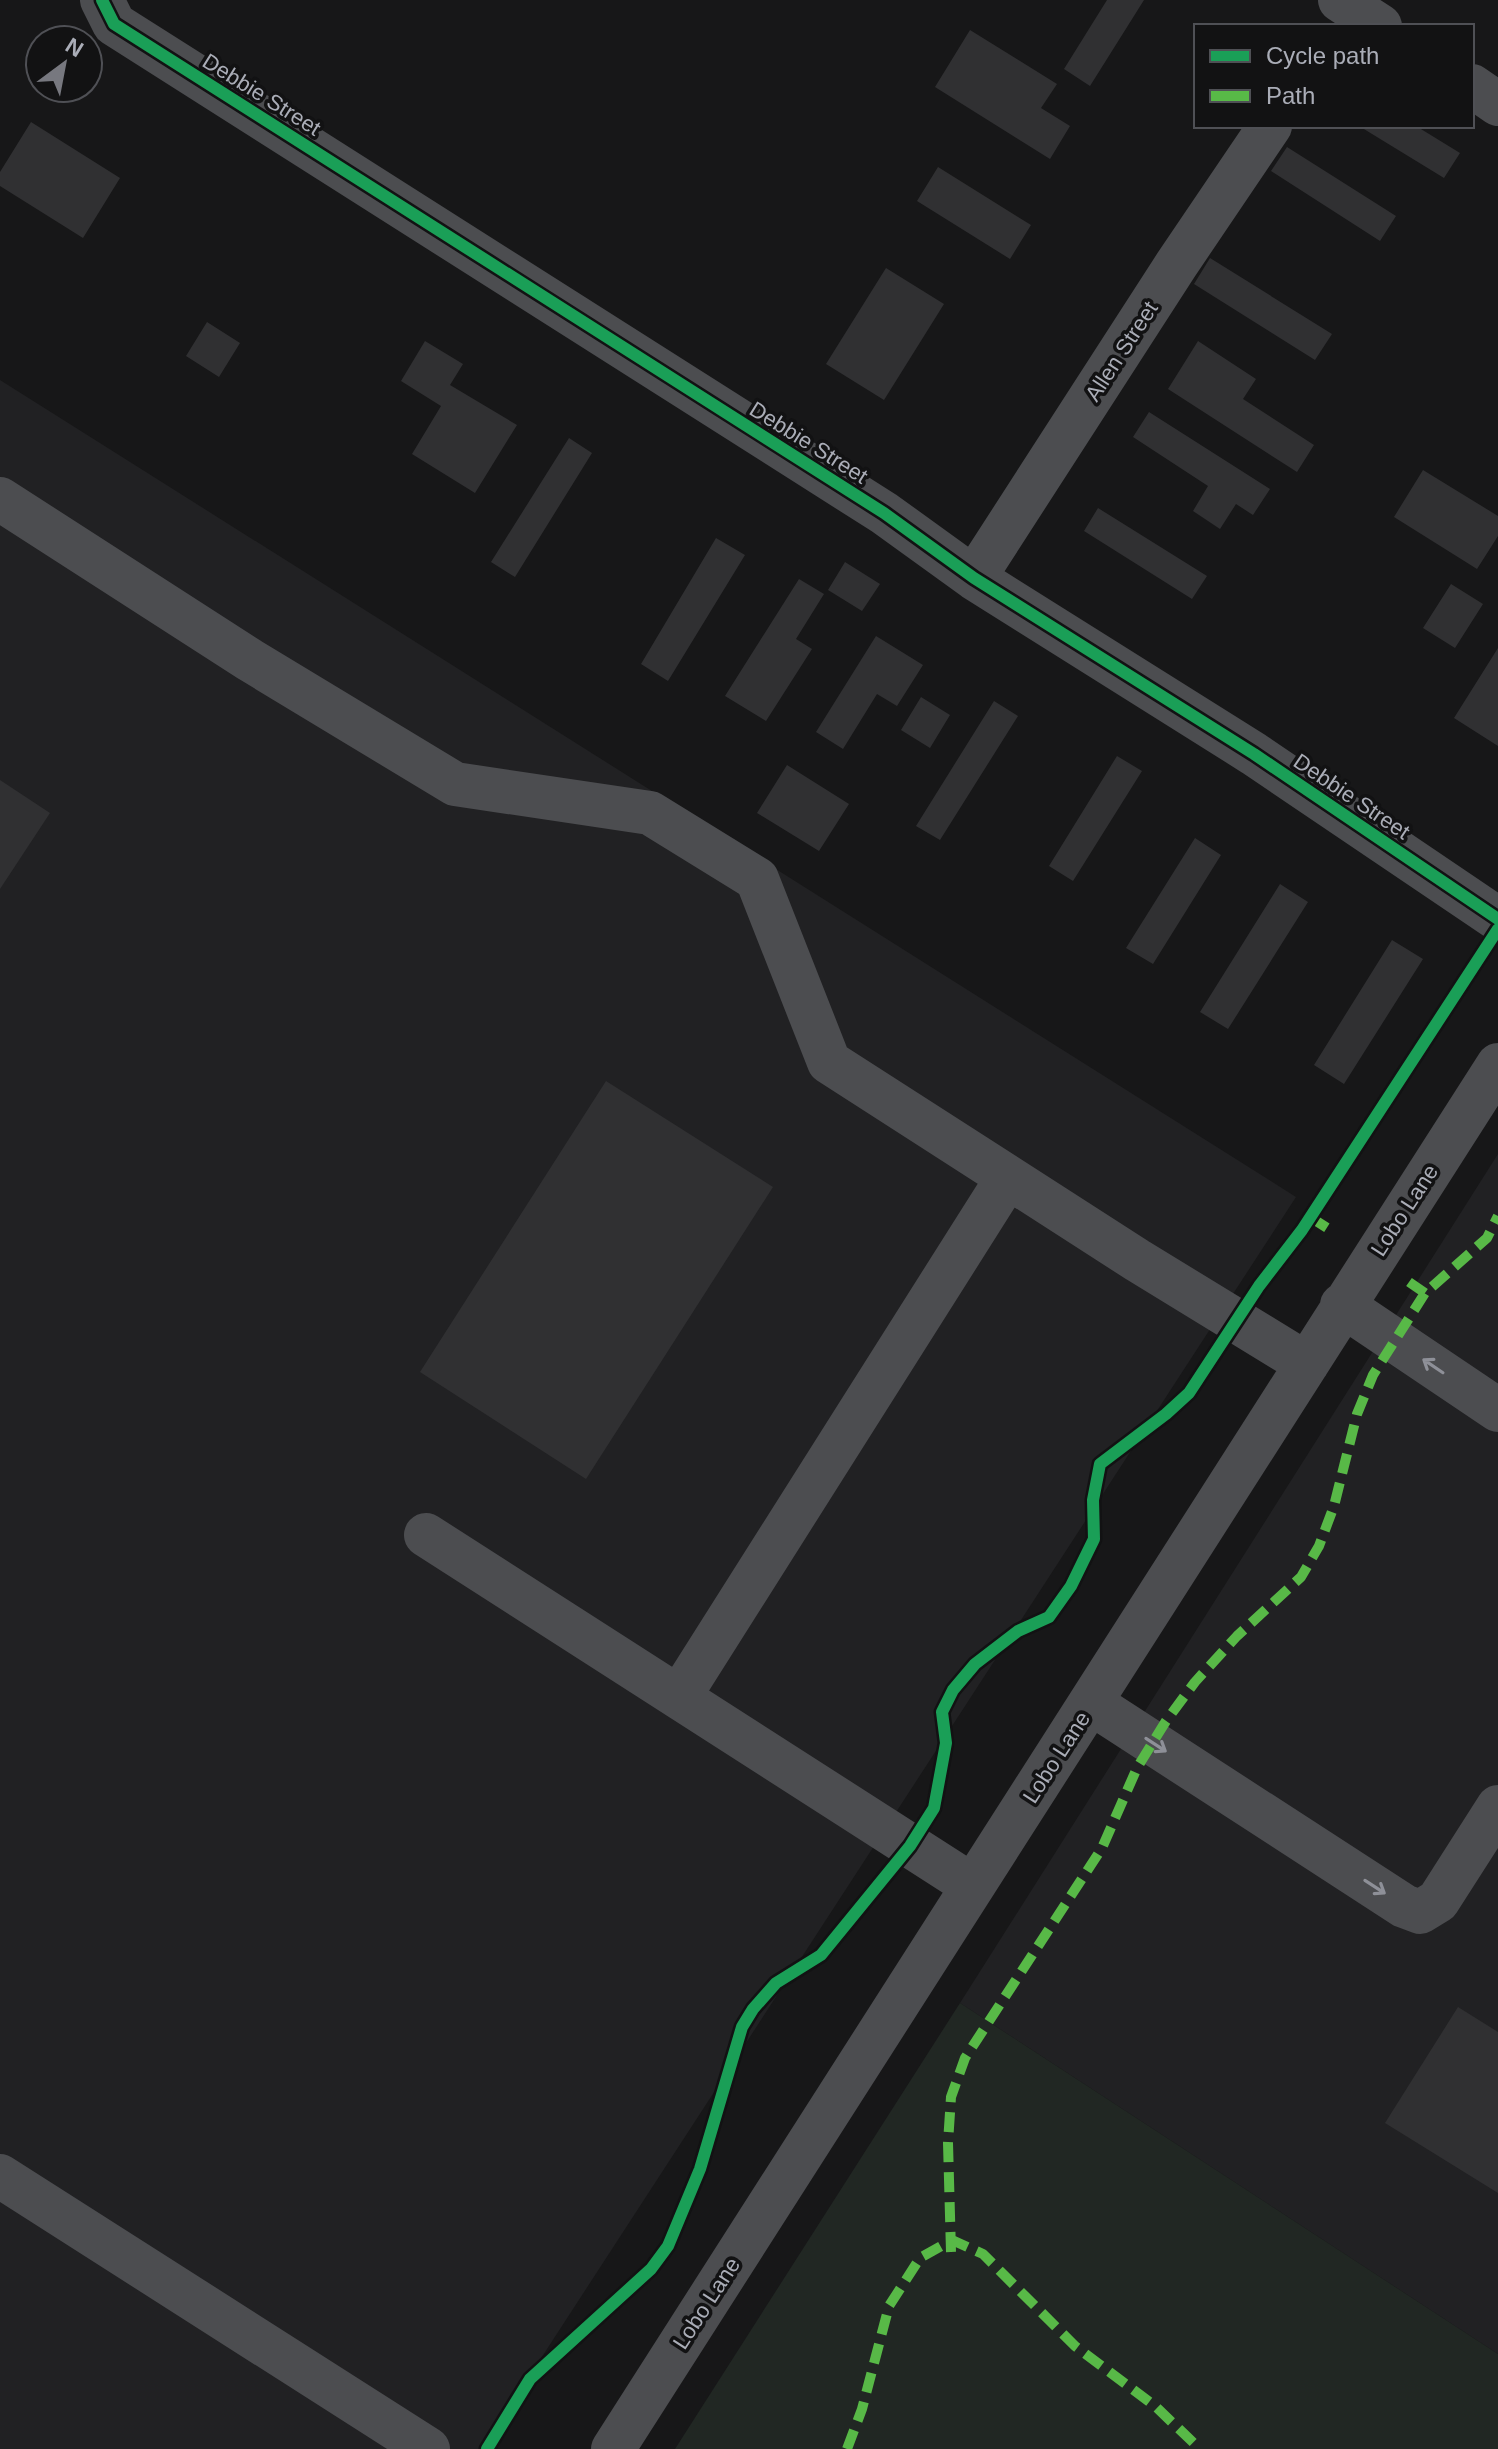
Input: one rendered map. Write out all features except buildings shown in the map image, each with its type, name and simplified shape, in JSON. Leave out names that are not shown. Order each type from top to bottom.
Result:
[{"type":"street","name":"Debbie Street","points":[[102,0],[114,24],[884,513],[974,578],[1254,754],[1498,919]]},
{"type":"street","points":[[1474,87],[1498,104]]},
{"type":"street","name":"Allen Street","points":[[974,578],[1176,265],[1269,128]]},
{"type":"street","points":[[0,499],[250,660],[455,784],[650,813],[757,879],[829,1062],[1137,1260],[1307,1364]]},
{"type":"street","name":"Lobo Lane","points":[[613,2449],[1342,1305],[1497,1070]]},
{"type":"street","points":[[679,1697],[1008,1177]]},
{"type":"street","points":[[1342,1305],[1498,1410]]},
{"type":"street","points":[[426,1535],[973,1886]]},
{"type":"street","points":[[1091,1703],[1404,1906],[1420,1912],[1438,1901],[1498,1807]]},
{"type":"street","points":[[0,2176],[428,2449]]},
{"type":"shaded area","points":[[0,380],[1296,1197],[482,2449],[0,2449]]},
{"type":"shaded area","points":[[1498,1154],[1498,2354],[960,2003]]},
{"type":"shaded area","points":[[960,2003],[1498,2354],[1498,2449],[675,2449]]},
{"type":"marked path","points":[[951,2252],[948,2143],[951,2097],[965,2058],[1102,1848],[1137,1768],[1166,1721],[1195,1682],[1237,1636],[1301,1577],[1319,1546],[1334,1506],[1357,1414],[1373,1375],[1425,1293],[1487,1238],[1498,1216]]},
{"type":"marked path","points":[[1310,1217],[1332,1231]]},
{"type":"marked path","points":[[1409,1282],[1425,1293]]},
{"type":"marked path","points":[[847,2449],[862,2409],[889,2306],[920,2258],[952,2240],[983,2254],[1075,2346],[1155,2406],[1200,2449]]},
{"type":"cycle path","points":[[102,0],[114,24],[884,513],[974,578],[1254,754],[1498,919]]},
{"type":"cycle path","points":[[487,2449],[530,2379],[651,2269],[668,2246],[700,2169],[742,2027],[776,1983],[821,1955],[910,1846],[934,1808],[946,1743],[942,1712],[953,1690],[975,1664],[1018,1631],[1049,1617],[1071,1586],[1094,1539],[1093,1500],[1100,1464],[1189,1393],[1259,1286],[1302,1230],[1498,929]]}]
